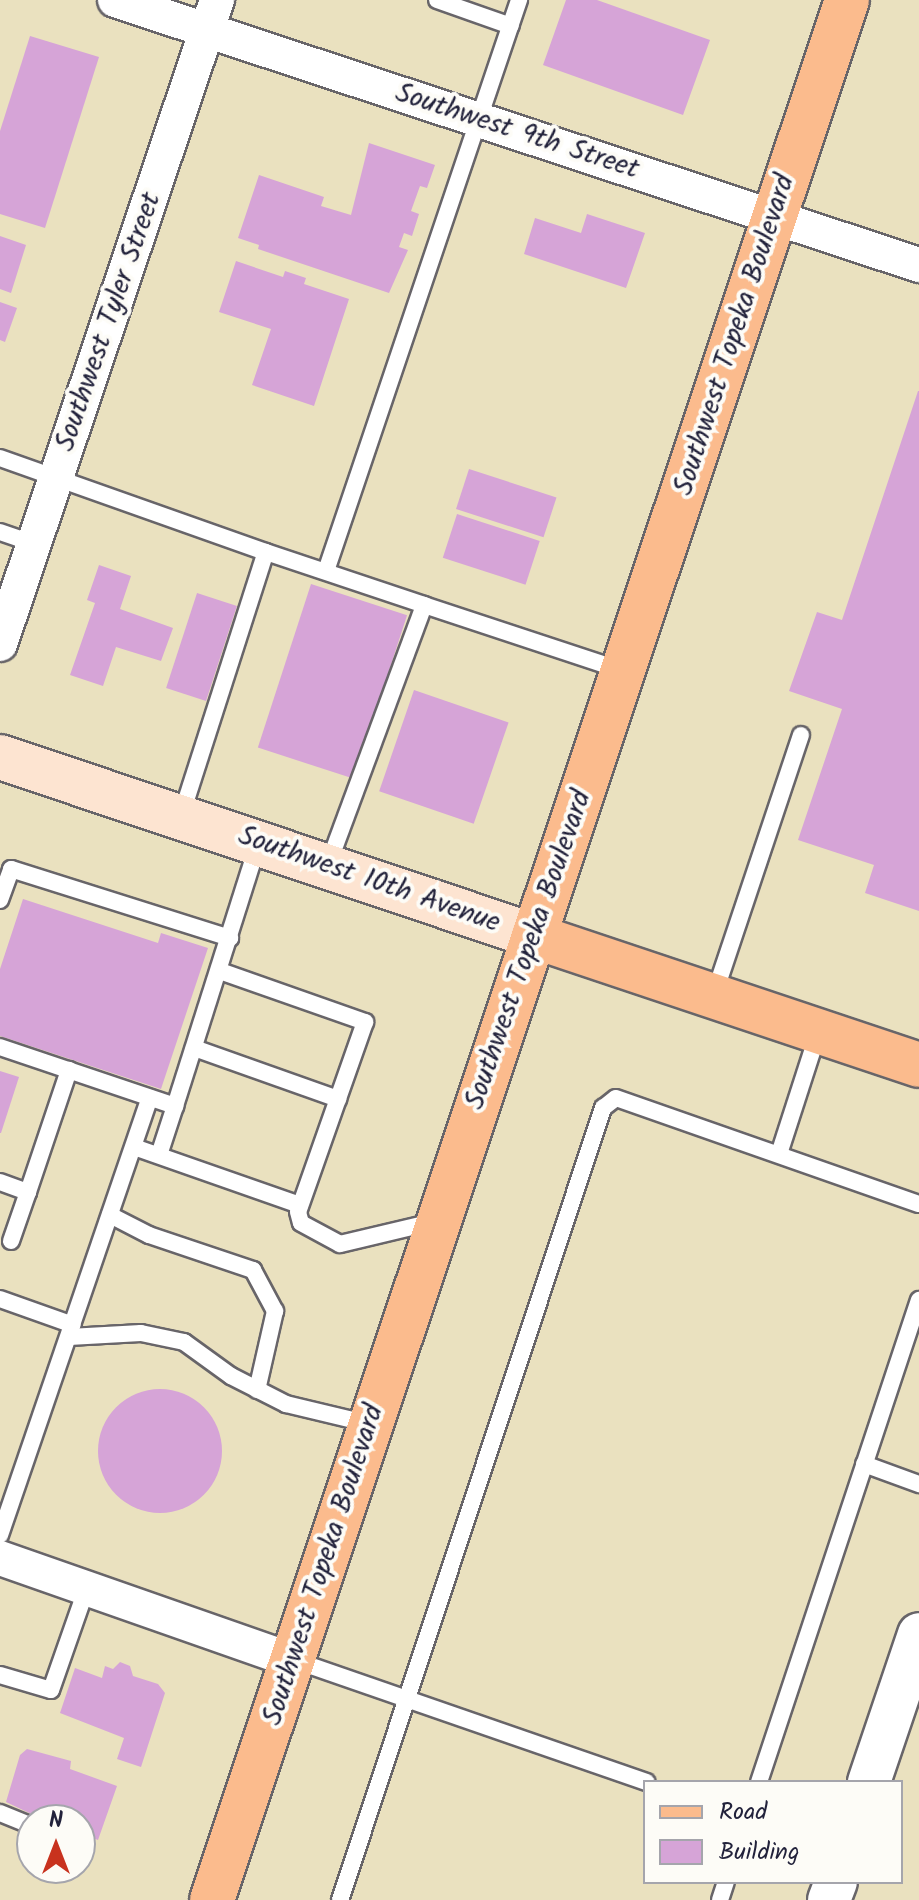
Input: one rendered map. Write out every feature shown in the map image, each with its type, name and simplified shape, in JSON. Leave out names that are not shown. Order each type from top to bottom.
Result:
[{"type":"main road","name":"Southwest Topeka Boulevard","points":[[212,1900],[847,0]]},
{"type":"main road","name":"Southwest 10th Avenue","points":[[0,757],[919,1065]]},
{"type":"street","name":"Southwest 9th Street","points":[[115,0],[212,15],[479,119],[919,265]]},
{"type":"street","name":"Southwest Tyler Street","points":[[0,644],[212,15]]},
{"type":"street","points":[[0,1558],[292,1660]]},
{"type":"street","points":[[870,1780],[919,1634]]},
{"type":"lane","points":[[437,0],[511,26]]},
{"type":"lane","points":[[326,571],[519,0]]},
{"type":"lane","points":[[0,458],[266,552],[623,670]]},
{"type":"lane","points":[[0,532],[35,544]]},
{"type":"lane","points":[[180,817],[266,552]]},
{"type":"lane","points":[[327,867],[424,605]]},
{"type":"lane","points":[[714,996],[801,735]]},
{"type":"lane","points":[[159,1155],[259,844]]},
{"type":"lane","points":[[0,900],[11,869],[230,938]]},
{"type":"lane","points":[[220,971],[365,1022],[300,1205],[301,1223],[340,1244],[439,1220]]},
{"type":"lane","points":[[779,1154],[818,1031]]},
{"type":"lane","points":[[0,1047],[175,1106]]},
{"type":"lane","points":[[194,1048],[338,1099]]},
{"type":"lane","points":[[11,1241],[69,1070]]},
{"type":"lane","points":[[0,1535],[150,1098]]},
{"type":"lane","points":[[340,1900],[603,1108],[616,1098],[919,1204]]},
{"type":"lane","points":[[134,1147],[300,1205]]},
{"type":"lane","points":[[0,1182],[28,1192]]},
{"type":"lane","points":[[110,1215],[149,1235],[253,1270],[275,1311],[257,1390]]},
{"type":"lane","points":[[0,1299],[71,1331],[141,1333],[184,1342],[257,1390],[286,1404],[370,1425]]},
{"type":"lane","points":[[760,1780],[919,1300]]},
{"type":"lane","points":[[864,1464],[919,1484]]},
{"type":"lane","points":[[0,1675],[51,1690],[87,1587]]},
{"type":"lane","points":[[292,1660],[643,1781]]},
{"type":"building","points":[[566,0],[597,0],[710,40],[683,115],[543,65]]},
{"type":"building","points":[[30,36],[99,57],[45,228],[0,214],[0,131]]},
{"type":"building","points":[[369,143],[435,165],[427,188],[420,186],[411,211],[419,214],[412,236],[404,233],[399,247],[408,250],[389,293],[258,249],[259,245],[238,238],[259,175],[324,197],[321,206],[351,215]]},
{"type":"building","points":[[587,214],[645,233],[626,288],[524,254],[535,218],[581,233]]},
{"type":"building","points":[[0,236],[26,245],[11,293],[0,289]]},
{"type":"building","points":[[236,261],[283,277],[285,271],[306,278],[304,284],[349,299],[314,406],[252,385],[271,329],[219,312]]},
{"type":"building","points":[[0,302],[17,308],[5,342],[0,340]]},
{"type":"building","points":[[918,391],[919,911],[865,893],[874,865],[798,840],[842,709],[789,691],[817,612],[842,620]]},
{"type":"building","points":[[469,469],[556,497],[544,537],[456,509]]},
{"type":"building","points":[[457,514],[540,541],[526,585],[443,558]]},
{"type":"building","points":[[99,565],[131,576],[120,609],[173,628],[161,661],[116,647],[103,686],[70,675],[95,603],[87,600]]},
{"type":"building","points":[[311,584],[407,615],[354,779],[258,748]]},
{"type":"building","points":[[197,593],[237,606],[206,701],[166,688]]},
{"type":"building","points":[[414,690],[509,723],[474,824],[379,791]]},
{"type":"building","points":[[23,899],[158,943],[161,933],[208,948],[161,1089],[0,1036],[0,969]]},
{"type":"building","points":[[0,1071],[19,1077],[1,1133],[0,1133]]},
{"type":"building","points":[[160,1389],[184,1394],[204,1407],[217,1427],[222,1451],[217,1475],[204,1495],[184,1508],[160,1513],[136,1508],[116,1495],[103,1475],[98,1451],[103,1427],[116,1407],[136,1394]]},
{"type":"building","points":[[120,1662],[130,1666],[133,1676],[158,1684],[165,1693],[141,1767],[117,1759],[124,1738],[60,1713],[75,1668],[102,1678],[105,1666],[113,1669]]},
{"type":"building","points":[[27,1749],[71,1761],[70,1769],[117,1786],[98,1840],[96,1804],[16,1804],[16,1807],[6,1802],[20,1755]]}]
